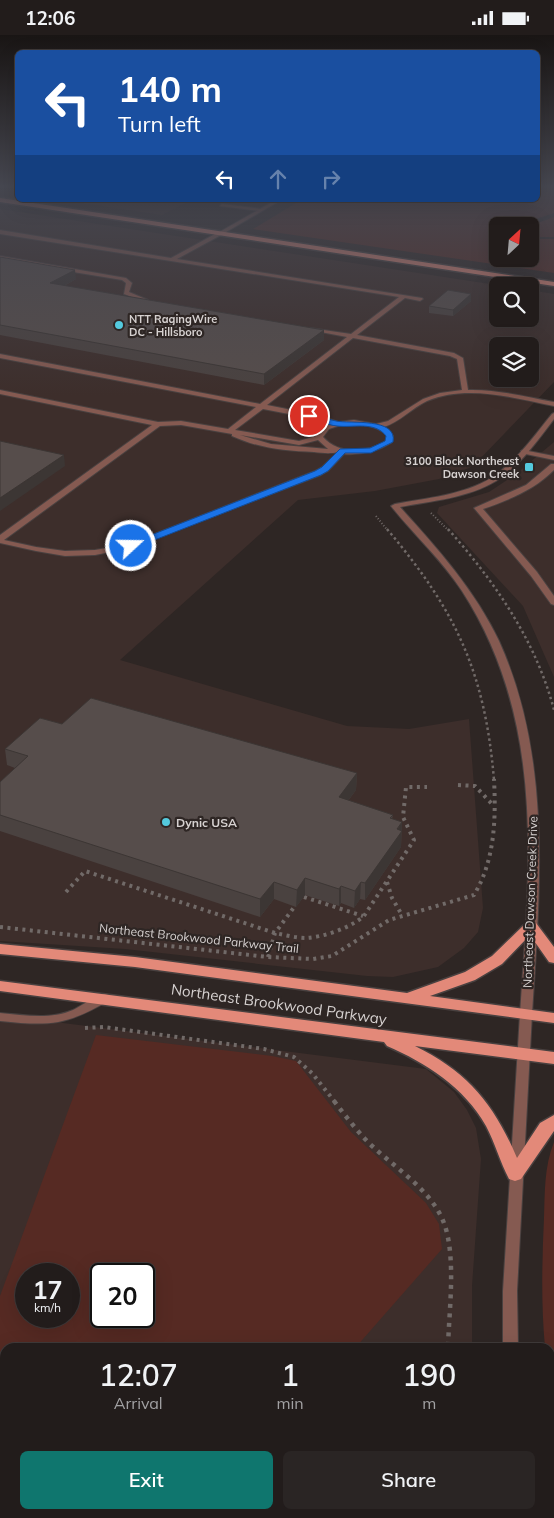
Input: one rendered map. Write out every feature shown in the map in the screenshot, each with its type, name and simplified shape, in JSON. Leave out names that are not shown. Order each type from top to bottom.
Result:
[{"type":"main road","points":[[371,257],[554,285]]},
{"type":"main road","points":[[405,999],[470,976],[497,960],[531,926],[554,958]]},
{"type":"main road","name":"Northeast Brookwood Parkway","points":[[0,949],[135,962],[554,1018]]},
{"type":"main road","name":"Northeast Brookwood Parkway","points":[[0,986],[104,998],[554,1058]]},
{"type":"main road","points":[[371,1034],[414,1051],[454,1077],[479,1103],[493,1124],[515,1174]]},
{"type":"main road","points":[[515,1174],[546,1128],[554,1121]]},
{"type":"street","points":[[162,257],[420,299]]},
{"type":"street","points":[[0,258],[124,279],[129,283],[126,293],[138,299],[151,301]]},
{"type":"street","points":[[228,432],[403,297]]},
{"type":"street","points":[[302,327],[452,354],[460,358],[465,391]]},
{"type":"street","points":[[0,356],[322,418],[338,424]]},
{"type":"street","points":[[377,427],[401,417],[425,400],[465,391],[497,394],[554,405]]},
{"type":"street","points":[[0,392],[158,424],[181,423],[299,443],[319,437],[321,432],[338,424],[352,423],[377,427],[386,431],[390,436],[389,442],[382,447],[364,451],[343,451],[290,449],[245,441],[228,432]]},
{"type":"street","name":"Northeast Dawson Creek Drive","points":[[510,1343],[510,1291],[515,1174],[535,840],[530,759],[513,691],[497,650],[466,592],[440,556],[395,506],[463,491],[480,485],[505,471],[554,415]]},
{"type":"street","points":[[0,540],[158,424]]},
{"type":"street","points":[[319,437],[322,443],[343,451]]},
{"type":"street","points":[[0,540],[67,555],[105,552],[131,546],[318,473],[325,469],[343,451]]},
{"type":"street","points":[[523,452],[554,458]]},
{"type":"street","points":[[554,466],[542,478],[523,491],[478,508],[534,575],[554,603]]},
{"type":"street","points":[[0,1017],[43,1021],[61,1020],[80,1013],[104,998]]},
{"type":"path","points":[[424,511],[432,514],[447,528],[511,609],[551,694],[554,710]]},
{"type":"path","name":"Northeast Brookwood Parkway Trail","points":[[0,927],[268,957],[313,959],[332,956],[370,931],[402,915],[468,898],[482,886],[487,874],[494,837],[492,782],[489,746],[482,705],[470,662],[453,621],[415,564],[376,516]]},
{"type":"path","points":[[458,785],[475,786],[493,805]]},
{"type":"path","points":[[66,892],[84,871],[275,933],[304,938],[347,928],[364,916],[414,840],[403,817],[406,787],[427,787]]},
{"type":"path","points":[[387,881],[392,898],[402,915]]},
{"type":"path","points":[[304,897],[364,916]]},
{"type":"path","points":[[268,957],[275,933],[294,906]]},
{"type":"path","points":[[78,1030],[96,1026],[264,1049],[294,1057],[304,1064],[366,1140],[408,1179],[433,1207],[444,1225],[448,1244],[448,1343]]},
{"type":"shaded area","points":[[0,257],[315,257],[489,284],[489,327],[539,327],[539,292],[554,294],[554,382],[477,462],[469,468],[439,479],[375,491],[298,500],[120,660],[347,726],[409,729],[469,719],[483,908],[478,932],[464,948],[438,967],[393,977],[367,976],[125,949],[0,941]]},
{"type":"shaded area","points":[[446,257],[489,257],[489,263]]},
{"type":"shaded area","points":[[539,257],[554,257],[554,273],[513,267],[539,267]]},
{"type":"shaded area","points":[[554,442],[554,677],[523,606],[437,513],[439,507],[489,492],[516,474]]},
{"type":"shaded area","points":[[0,1015],[426,1069],[454,1092],[467,1110],[476,1128],[481,1159],[472,1286],[472,1343],[0,1343]]},
{"type":"shaded area","points":[[96,1035],[272,1056],[296,1061],[351,1132],[426,1203],[439,1224],[442,1249],[360,1343],[0,1343],[0,1296]]},
{"type":"shaded area","points":[[554,1142],[554,1343],[545,1343],[542,1283],[543,1250],[546,1180]]},
{"type":"building","name":"NTT RagingWire DC - Hillsboro","points":[[1,257],[75,270],[50,283],[324,330],[264,374],[0,325]]},
{"type":"building","points":[[448,290],[471,294],[453,310],[429,306]]},
{"type":"building","points":[[0,441],[64,455],[0,498]]},
{"type":"building","name":"Dynic USA","points":[[91,698],[357,773],[339,797],[393,815],[390,818],[402,822],[397,829],[402,831],[365,883],[361,882],[355,891],[341,886],[339,889],[305,878],[297,890],[274,882],[260,899],[0,815],[0,782],[28,756],[5,749],[40,718],[62,724]]},
{"type":"place","name":"NTT RagingWire DC - Hillsboro","points":[[119,325]]},
{"type":"place","name":"3100 Block Northeast Dawson Creek","points":[[529,467]]},
{"type":"place","name":"Dynic USA","points":[[166,822]]},
{"type":"route","points":[[131,546],[318,473],[325,469],[343,451],[371,450],[382,447],[389,442],[390,436],[386,431],[377,427],[365,424],[338,424],[322,418],[309,416]]}]
